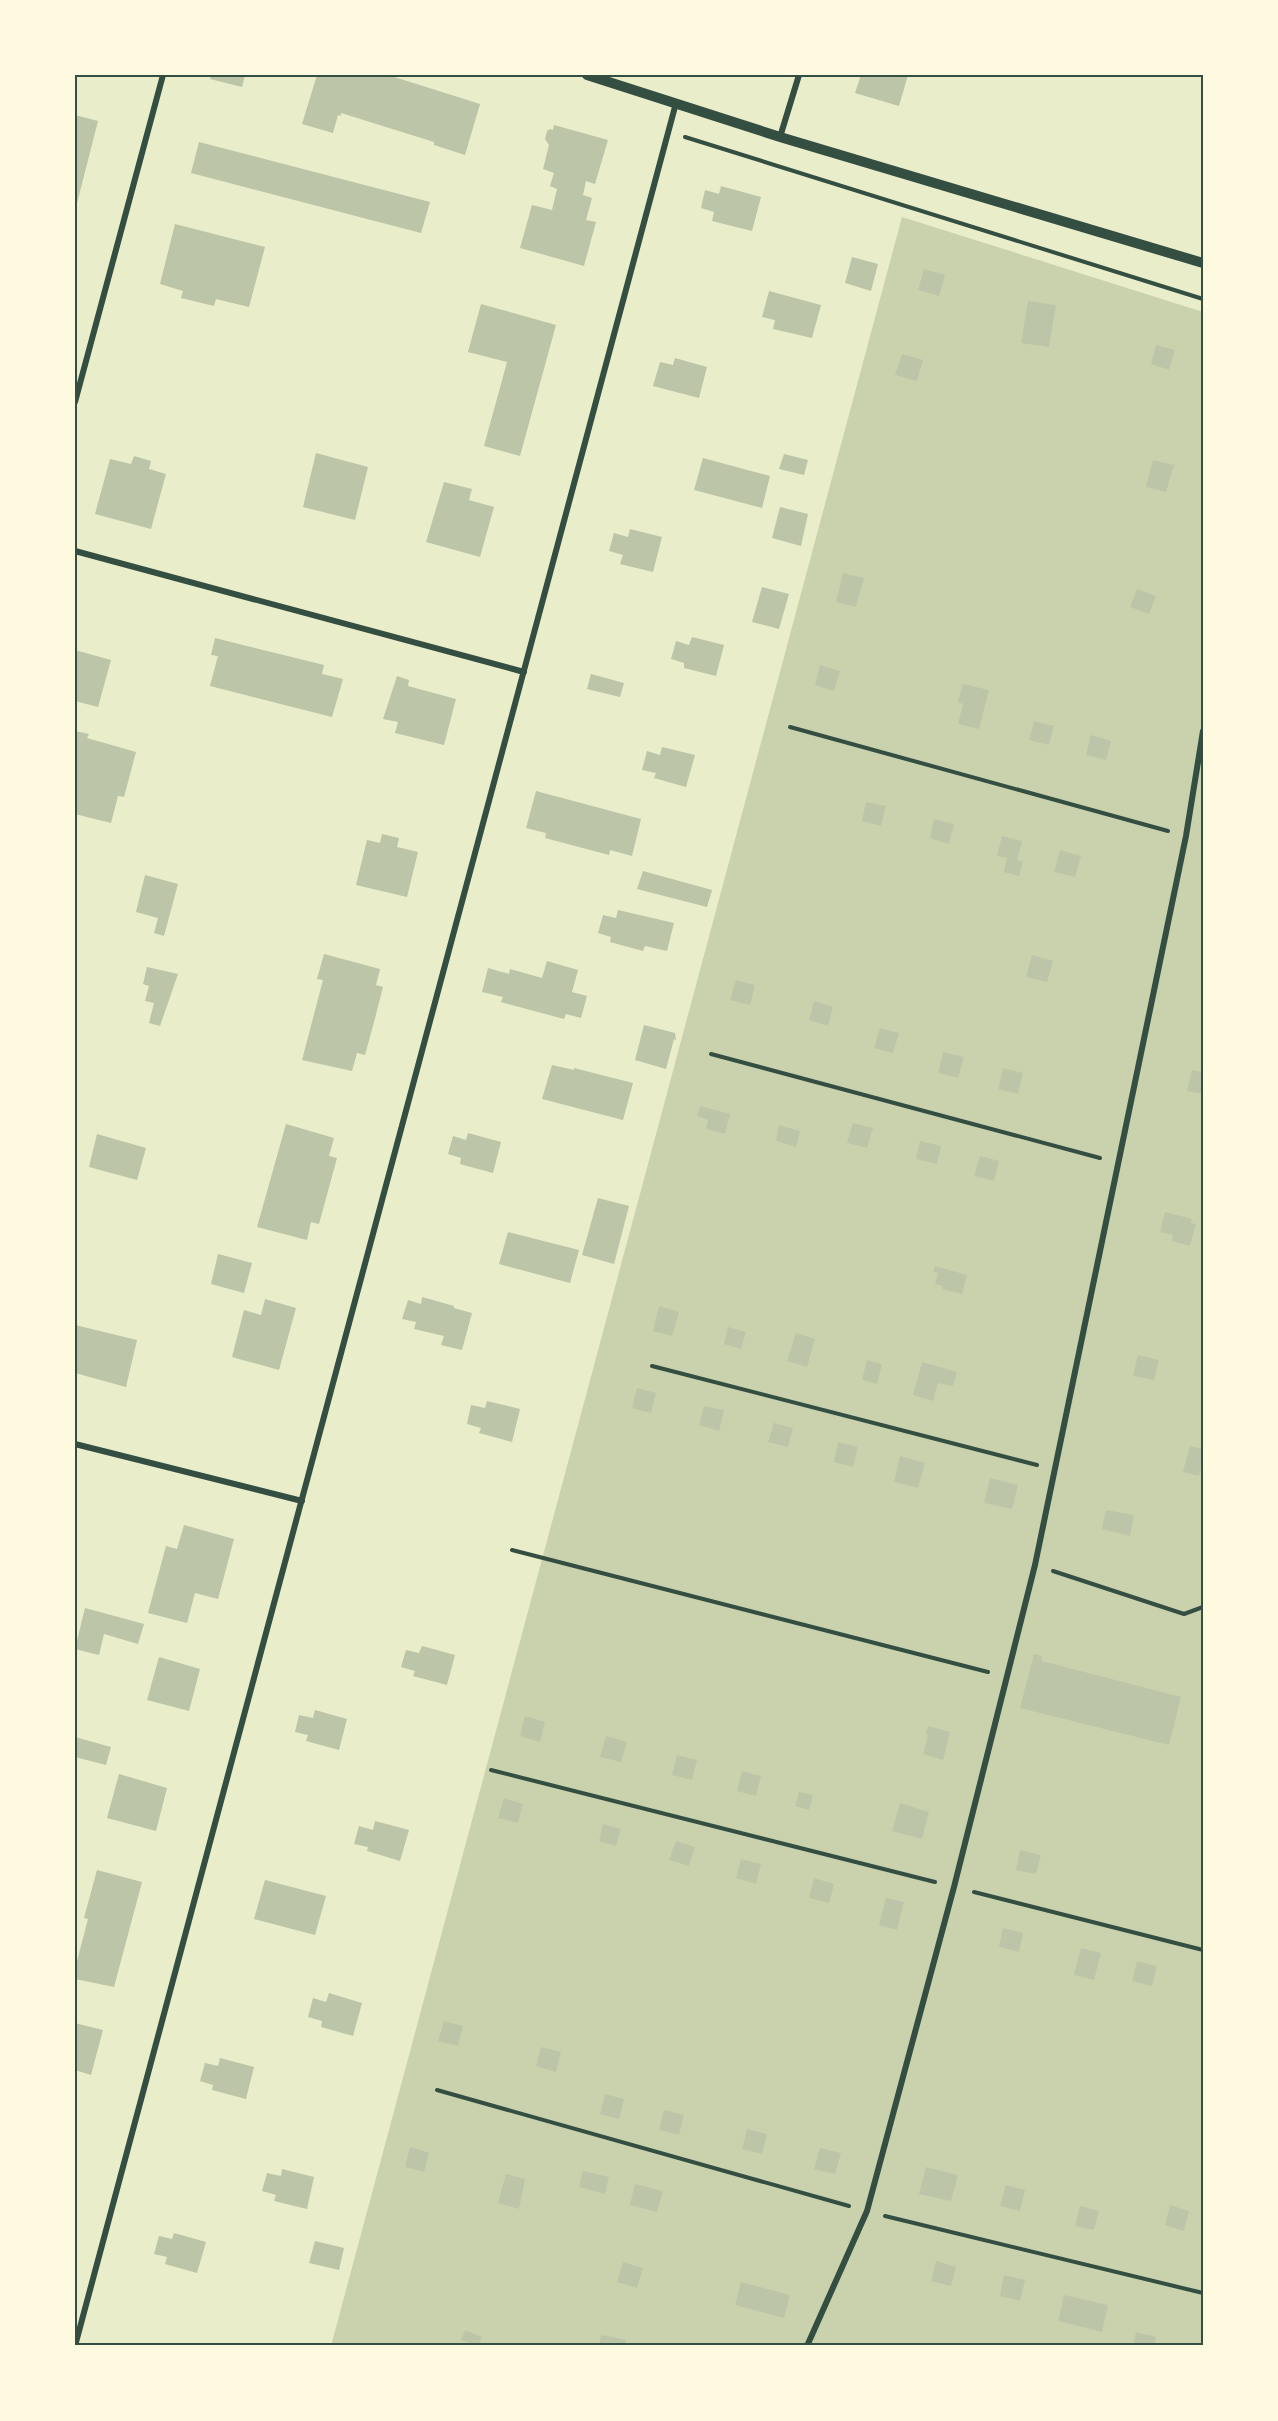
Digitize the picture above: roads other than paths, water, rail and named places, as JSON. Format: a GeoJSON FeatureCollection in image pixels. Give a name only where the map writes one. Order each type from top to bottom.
{"type":"FeatureCollection","features":[{"type":"Feature","properties":{"kind":"street"},"geometry":{"type":"LineString","coordinates":[[75,402],[163,75]]}},
{"type":"Feature","properties":{"kind":"street"},"geometry":{"type":"LineString","coordinates":[[587,75],[780,136],[1203,263]]}},
{"type":"Feature","properties":{"kind":"street"},"geometry":{"type":"LineString","coordinates":[[780,136],[799,75]]}},
{"type":"Feature","properties":{"kind":"street"},"geometry":{"type":"LineString","coordinates":[[75,2346],[676,104]]}},
{"type":"Feature","properties":{"kind":"street"},"geometry":{"type":"LineString","coordinates":[[75,551],[524,672]]}},
{"type":"Feature","properties":{"kind":"street"},"geometry":{"type":"LineString","coordinates":[[807,2346],[867,2211],[954,1887],[1035,1565],[1186,836],[1203,731]]}},
{"type":"Feature","properties":{"kind":"street"},"geometry":{"type":"LineString","coordinates":[[75,1444],[302,1501]]}}]}
